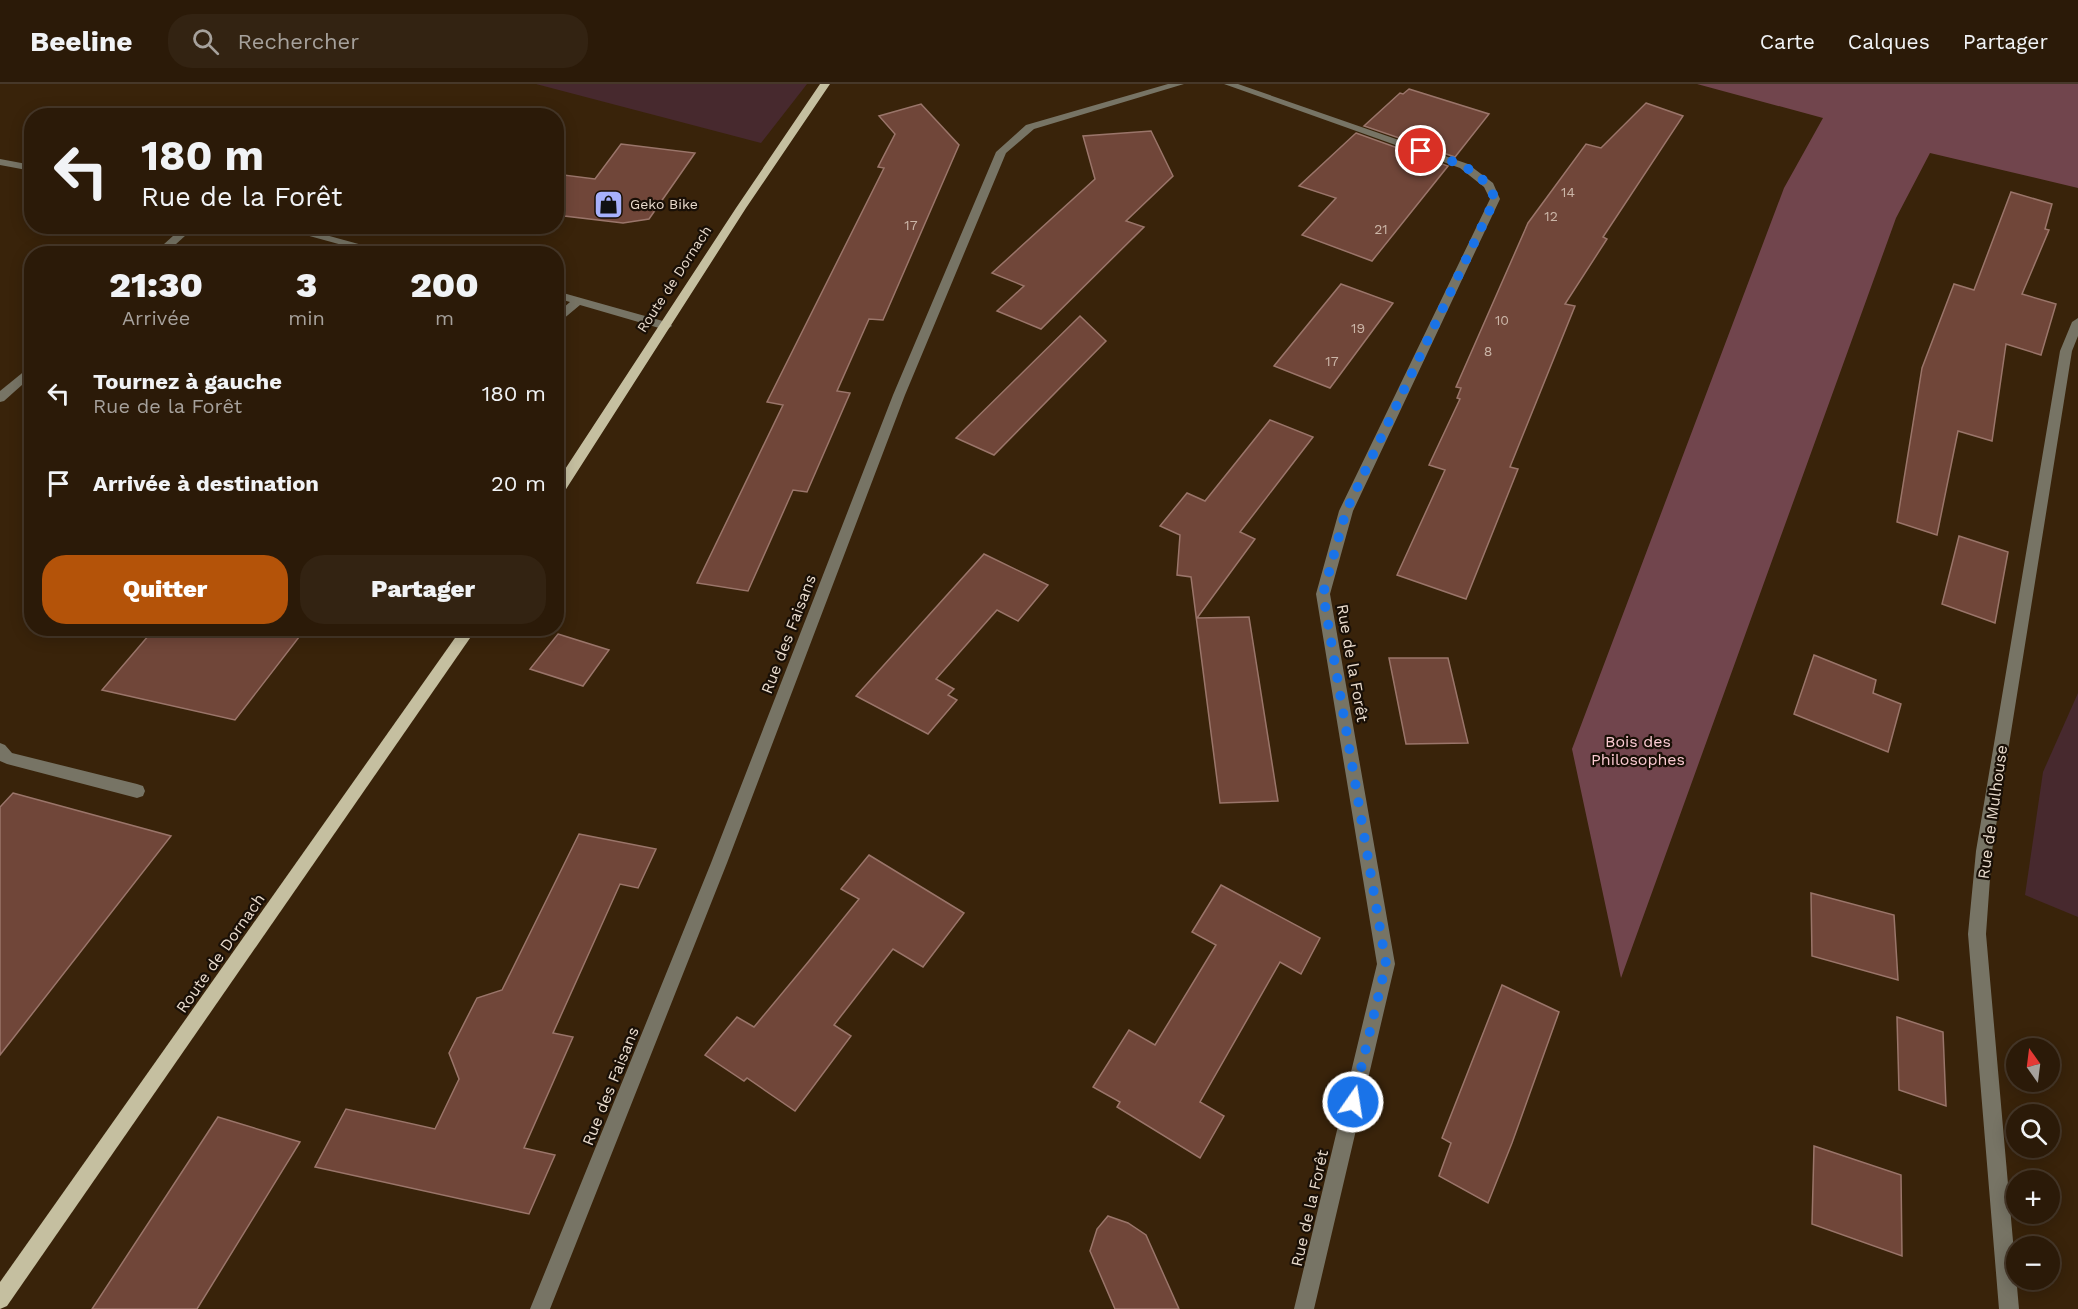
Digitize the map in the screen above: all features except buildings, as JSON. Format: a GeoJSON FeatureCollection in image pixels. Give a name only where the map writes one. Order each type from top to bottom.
{"type":"FeatureCollection","features":[{"type":"Feature","properties":{"kind":"main road","name":"Route de Dornach"},"geometry":{"type":"LineString","coordinates":[[564,482],[741,208],[825,84]]}},
{"type":"Feature","properties":{"kind":"main road","name":"Route de Dornach"},"geometry":{"type":"LineString","coordinates":[[0,1299],[464,636]]}},
{"type":"Feature","properties":{"kind":"street","name":"Rue des Faisans"},"geometry":{"type":"LineString","coordinates":[[540,1309],[719,863],[899,395],[1001,152],[1030,127],[1179,84]]}},
{"type":"Feature","properties":{"kind":"street","name":"Rue de la Forêt"},"geometry":{"type":"LineString","coordinates":[[1229,84],[1464,165],[1489,185],[1495,199],[1346,511],[1323,594],[1386,964],[1304,1309]]}},
{"type":"Feature","properties":{"kind":"street"},"geometry":{"type":"LineString","coordinates":[[0,162],[24,166]]}},
{"type":"Feature","properties":{"kind":"street"},"geometry":{"type":"LineString","coordinates":[[167,246],[182,234]]}},
{"type":"Feature","properties":{"kind":"street"},"geometry":{"type":"LineString","coordinates":[[310,234],[358,246]]}},
{"type":"Feature","properties":{"kind":"street"},"geometry":{"type":"LineString","coordinates":[[564,296],[666,326]]}},
{"type":"Feature","properties":{"kind":"street"},"geometry":{"type":"LineString","coordinates":[[564,313],[579,299]]}},
{"type":"Feature","properties":{"kind":"street","name":"Rue de Mulhouse"},"geometry":{"type":"LineString","coordinates":[[2008,1309],[1977,934],[1984,850],[2066,351],[2078,322]]}},
{"type":"Feature","properties":{"kind":"street"},"geometry":{"type":"LineString","coordinates":[[0,398],[24,376]]}},
{"type":"Feature","properties":{"kind":"street"},"geometry":{"type":"LineString","coordinates":[[0,749],[7,759],[137,791]]}},
{"type":"Feature","properties":{"kind":"shaded area"},"geometry":{"type":"Polygon","coordinates":[[[536,84],[807,84],[761,143],[536,84]]]}},
{"type":"Feature","properties":{"kind":"shaded area"},"geometry":{"type":"Polygon","coordinates":[[[2078,693],[2078,917],[2025,895],[2043,772],[2078,693]]]}},
{"type":"Feature","properties":{"kind":"green space","name":"Bois des Philosophes"},"geometry":{"type":"Polygon","coordinates":[[[1697,84],[2078,84],[2078,188],[1930,153],[1896,218],[1621,978],[1572,749],[1784,188],[1823,118],[1697,84]]]}},
{"type":"Feature","properties":{"kind":"place","name":"Geko Bike"},"geometry":{"type":"Point","coordinates":[609,204]}},
{"type":"Feature","properties":{"kind":"route"},"geometry":{"type":"LineString","coordinates":[[1353,1102],[1386,964],[1323,594],[1346,511],[1495,199],[1489,185],[1464,165],[1421,151]]}}]}
